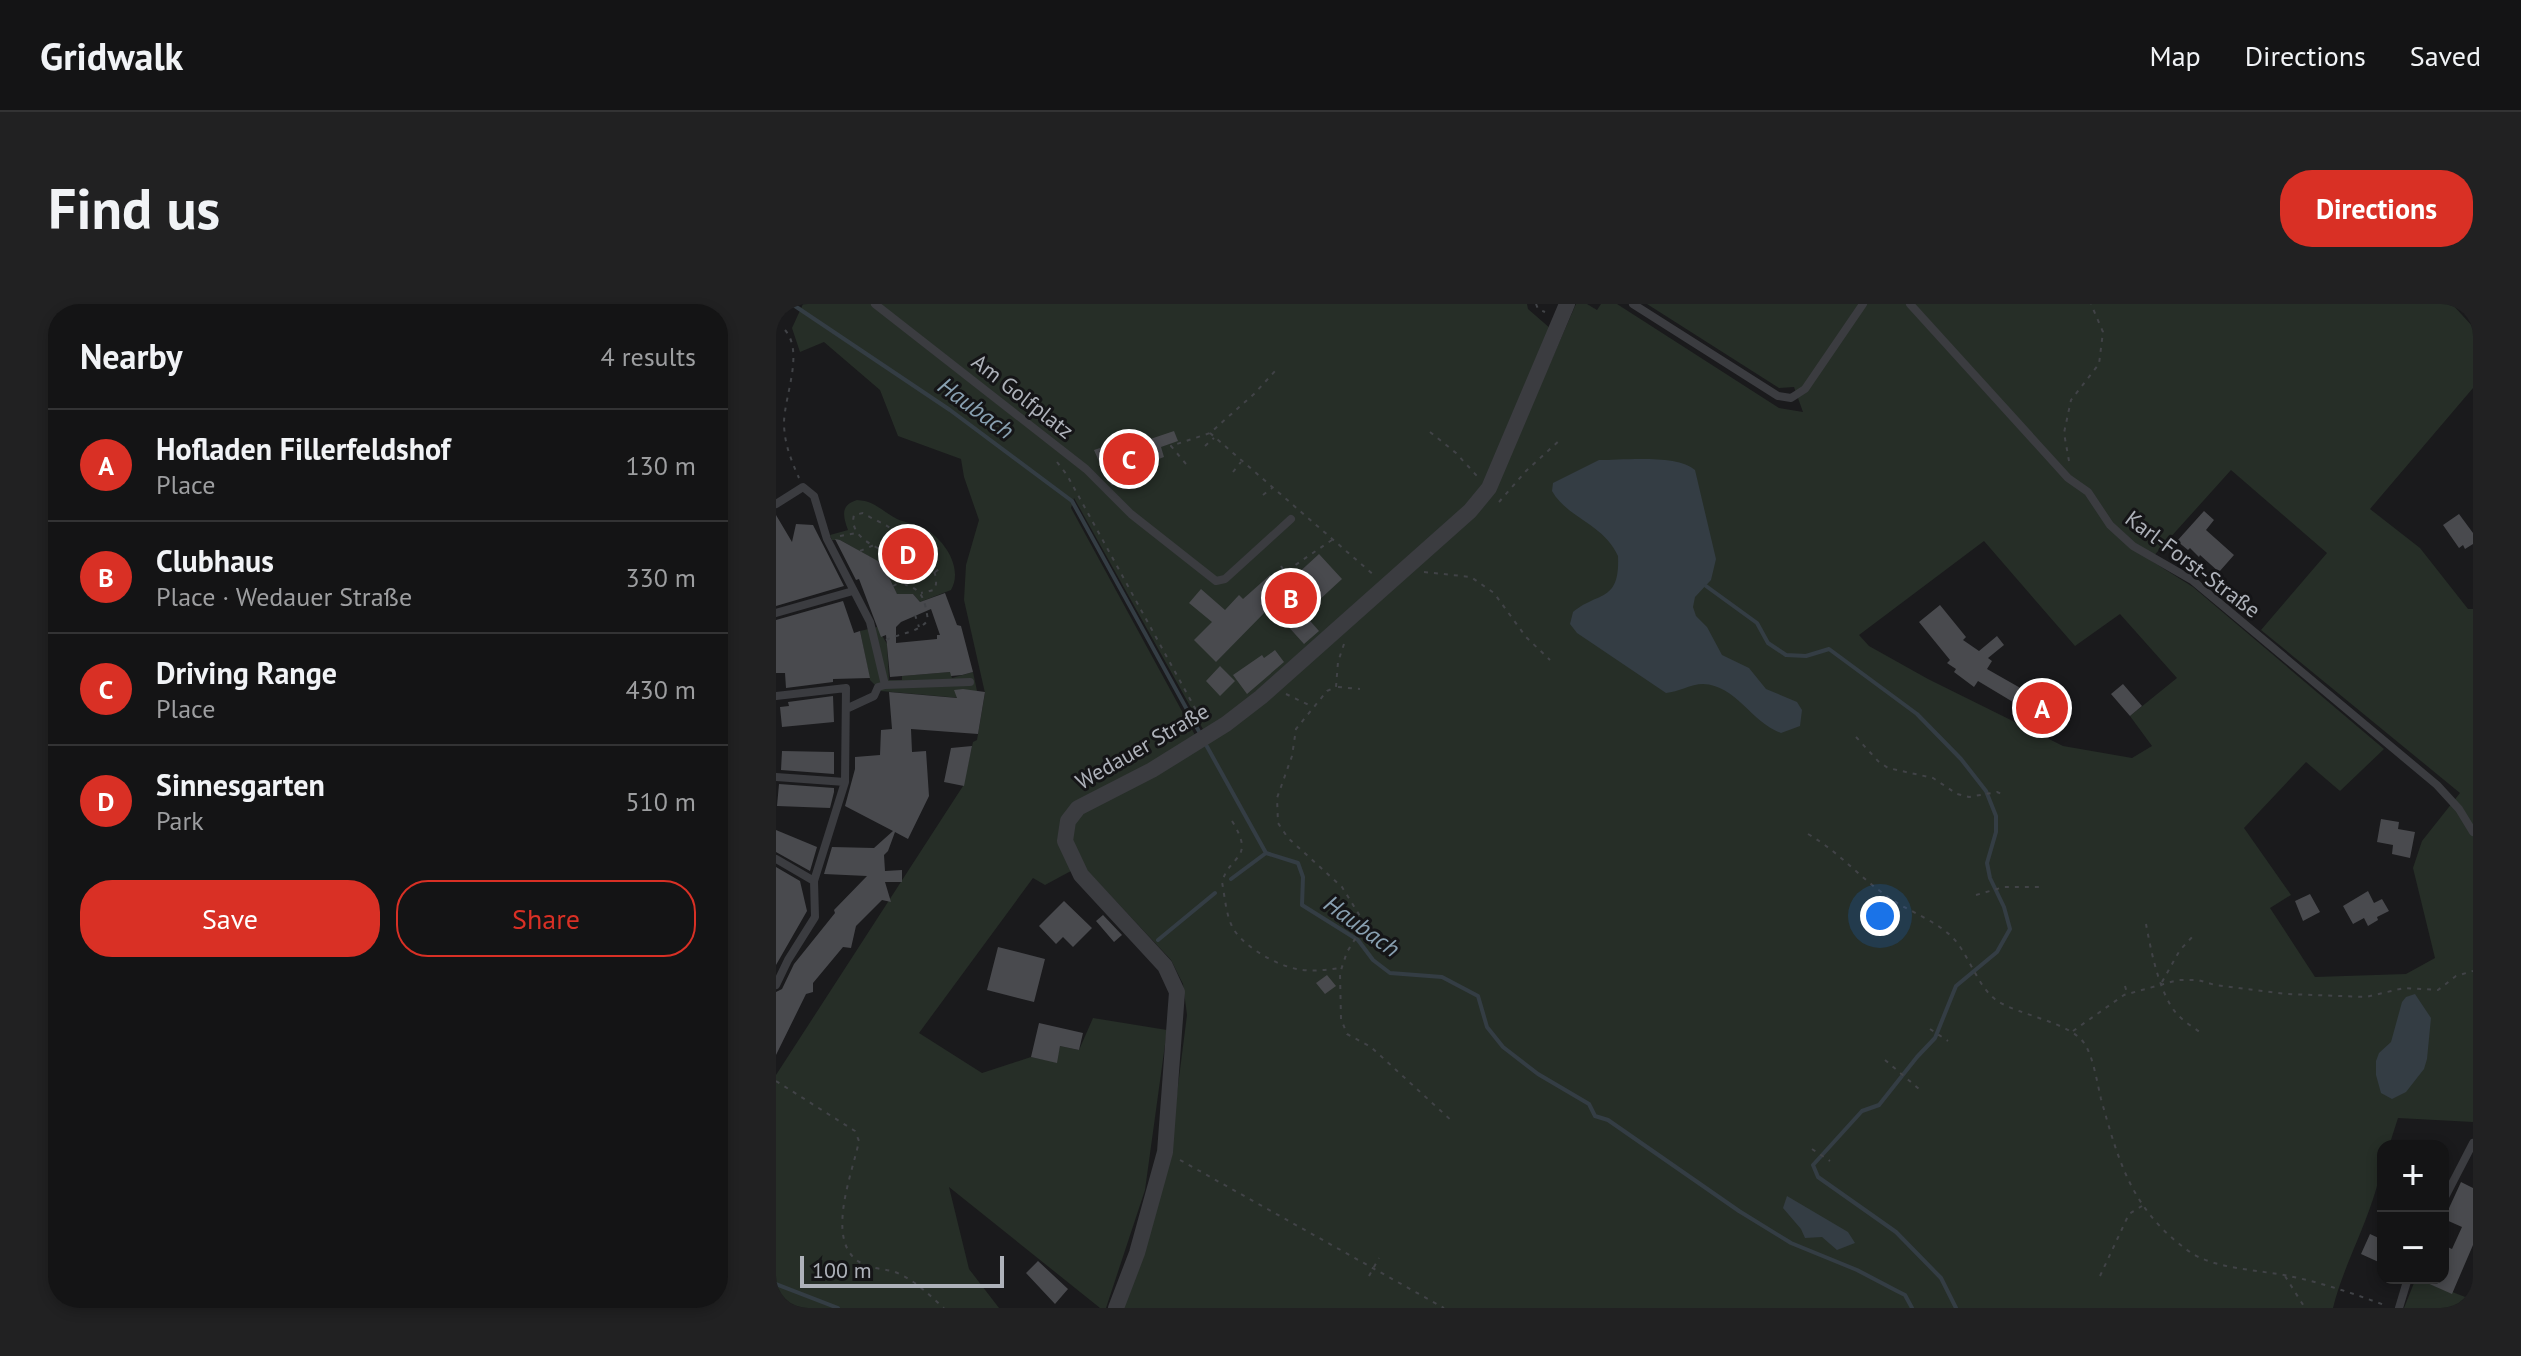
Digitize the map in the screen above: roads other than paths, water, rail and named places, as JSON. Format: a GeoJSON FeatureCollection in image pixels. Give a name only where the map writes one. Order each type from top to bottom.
{"type":"FeatureCollection","features":[{"type":"Feature","properties":{"kind":"street","name":"Wedauer Straße"},"geometry":{"type":"LineString","coordinates":[[1116,1308],[1137,1253],[1165,1152],[1177,992],[1165,966],[1081,875],[1065,841],[1068,821],[1078,808],[1152,770],[1204,738],[1272,687],[1470,511],[1489,488],[1567,304]]}},
{"type":"Feature","properties":{"kind":"lane","name":"Am Golfplatz"},"geometry":{"type":"LineString","coordinates":[[875,304],[1086,469],[1131,514],[1216,581],[1225,579],[1291,519]]}},
{"type":"Feature","properties":{"kind":"lane"},"geometry":{"type":"LineString","coordinates":[[1633,304],[1778,396],[1791,398],[1805,389],[1863,304]]}},
{"type":"Feature","properties":{"kind":"lane","name":"Karl-Forst-Straße"},"geometry":{"type":"LineString","coordinates":[[1910,304],[2068,478],[2088,492],[2110,525],[2133,546],[2192,580],[2437,785],[2459,809],[2473,832]]}},
{"type":"Feature","properties":{"kind":"lane"},"geometry":{"type":"LineString","coordinates":[[776,504],[803,487],[814,496],[827,539],[870,622],[885,685]]}},
{"type":"Feature","properties":{"kind":"lane"},"geometry":{"type":"LineString","coordinates":[[776,613],[853,591]]}},
{"type":"Feature","properties":{"kind":"lane"},"geometry":{"type":"LineString","coordinates":[[846,709],[874,696],[878,687],[885,685],[970,682]]}},
{"type":"Feature","properties":{"kind":"lane"},"geometry":{"type":"LineString","coordinates":[[776,696],[846,688],[845,782],[814,881],[815,917],[776,985]]}},
{"type":"Feature","properties":{"kind":"lane"},"geometry":{"type":"LineString","coordinates":[[776,777],[845,782]]}},
{"type":"Feature","properties":{"kind":"lane"},"geometry":{"type":"LineString","coordinates":[[776,859],[814,881]]}},
{"type":"Feature","properties":{"kind":"lane"},"geometry":{"type":"LineString","coordinates":[[2449,1189],[2473,1143]]}},
{"type":"Feature","properties":{"kind":"lane"},"geometry":{"type":"LineString","coordinates":[[2399,1308],[2406,1284]]}},
{"type":"Feature","properties":{"kind":"waterway","name":"Haubach"},"geometry":{"type":"LineString","coordinates":[[792,304],[950,410],[1072,501],[1201,735]]}},
{"type":"Feature","properties":{"kind":"waterway"},"geometry":{"type":"LineString","coordinates":[[1706,586],[1757,623],[1768,643],[1786,655],[1806,656],[1829,649],[1917,714],[1961,759],[1986,791],[1996,816],[1996,832],[1987,863],[2010,929],[1997,952],[1956,986],[1935,1038],[1879,1105],[1862,1111],[1813,1165],[1818,1177],[1896,1232],[1941,1278],[1956,1308]]}},
{"type":"Feature","properties":{"kind":"waterway","name":"Haubach"},"geometry":{"type":"LineString","coordinates":[[1205,743],[1266,853],[1298,863],[1303,877],[1302,905],[1358,940],[1373,960],[1390,973],[1442,977],[1478,996],[1487,1027],[1503,1047],[1538,1074],[1589,1104],[1595,1116],[1608,1120],[1739,1211],[1791,1243],[1857,1270],[1905,1295],[1912,1308]]}},
{"type":"Feature","properties":{"kind":"waterway"},"geometry":{"type":"LineString","coordinates":[[1231,879],[1266,853]]}},
{"type":"Feature","properties":{"kind":"waterway"},"geometry":{"type":"LineString","coordinates":[[1158,940],[1215,893]]}},
{"type":"Feature","properties":{"kind":"waterway"},"geometry":{"type":"LineString","coordinates":[[776,1284],[838,1308]]}},
{"type":"Feature","properties":{"kind":"place","name":"Driving Range"},"geometry":{"type":"Point","coordinates":[1129,459]}},
{"type":"Feature","properties":{"kind":"place","name":"Sinnesgarten"},"geometry":{"type":"Point","coordinates":[908,554]}},
{"type":"Feature","properties":{"kind":"place","name":"Clubhaus"},"geometry":{"type":"Point","coordinates":[1291,598]}},
{"type":"Feature","properties":{"kind":"place","name":"Hofladen Fillerfeldshof"},"geometry":{"type":"Point","coordinates":[2042,708]}}]}
